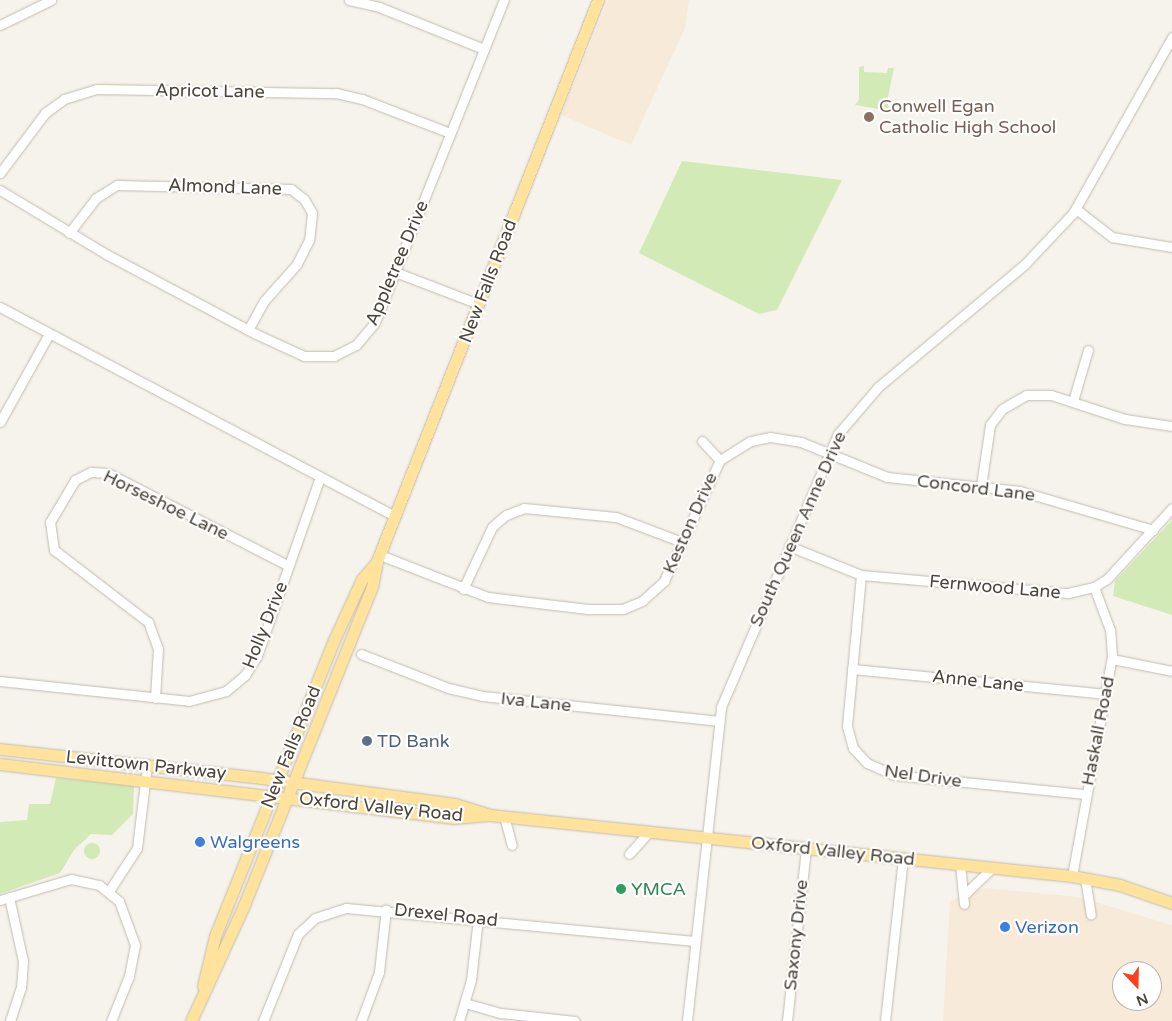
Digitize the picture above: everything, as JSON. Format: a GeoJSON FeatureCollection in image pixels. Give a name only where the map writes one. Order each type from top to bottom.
{"type":"FeatureCollection","features":[{"type":"Feature","properties":{"kind":"main road","name":"New Falls Road"},"geometry":{"type":"LineString","coordinates":[[191,1021],[200,996],[287,796],[372,587],[378,558],[598,0]]}},
{"type":"Feature","properties":{"kind":"main road","name":"New Falls Road"},"geometry":{"type":"LineString","coordinates":[[200,996],[215,936],[338,631],[362,579],[378,558]]}},
{"type":"Feature","properties":{"kind":"main road","name":"Levittown Parkway"},"geometry":{"type":"LineString","coordinates":[[0,749],[292,783]]}},
{"type":"Feature","properties":{"kind":"main road","name":"Levittown Parkway"},"geometry":{"type":"LineString","coordinates":[[0,764],[272,794]]}},
{"type":"Feature","properties":{"kind":"main road","name":"Oxford Valley Road"},"geometry":{"type":"LineString","coordinates":[[292,783],[455,804],[490,815]]}},
{"type":"Feature","properties":{"kind":"main road","name":"Oxford Valley Road"},"geometry":{"type":"LineString","coordinates":[[272,794],[454,818],[490,815],[504,816],[648,833],[1072,876],[1172,903]]}},
{"type":"Feature","properties":{"kind":"street"},"geometry":{"type":"LineString","coordinates":[[0,25],[51,0]]}},
{"type":"Feature","properties":{"kind":"street"},"geometry":{"type":"LineString","coordinates":[[349,0],[379,7],[484,48]]}},
{"type":"Feature","properties":{"kind":"street","name":"Appletree Drive"},"geometry":{"type":"LineString","coordinates":[[0,190],[69,233],[294,353],[315,358],[334,356],[356,345],[371,329],[504,0]]}},
{"type":"Feature","properties":{"kind":"street","name":"South Queen Anne Drive"},"geometry":{"type":"LineString","coordinates":[[687,1021],[718,721],[828,454],[860,405],[1024,266],[1076,210],[1172,36]]}},
{"type":"Feature","properties":{"kind":"street","name":"Apricot Lane"},"geometry":{"type":"LineString","coordinates":[[0,173],[45,113],[64,99],[97,89],[336,93],[362,99],[450,133]]}},
{"type":"Feature","properties":{"kind":"street","name":"Almond Lane"},"geometry":{"type":"LineString","coordinates":[[69,233],[96,198],[117,185],[291,189],[312,213],[309,240],[297,264],[264,301],[248,330]]}},
{"type":"Feature","properties":{"kind":"street"},"geometry":{"type":"LineString","coordinates":[[1076,210],[1112,237],[1172,247]]}},
{"type":"Feature","properties":{"kind":"street"},"geometry":{"type":"LineString","coordinates":[[395,272],[479,304]]}},
{"type":"Feature","properties":{"kind":"street"},"geometry":{"type":"LineString","coordinates":[[0,307],[396,516]]}},
{"type":"Feature","properties":{"kind":"street"},"geometry":{"type":"LineString","coordinates":[[0,422],[49,334]]}},
{"type":"Feature","properties":{"kind":"street"},"geometry":{"type":"LineString","coordinates":[[1073,401],[1088,350]]}},
{"type":"Feature","properties":{"kind":"street"},"geometry":{"type":"LineString","coordinates":[[981,486],[987,432],[1002,409],[1026,395],[1073,401],[1125,419],[1172,426]]}},
{"type":"Feature","properties":{"kind":"street","name":"Keston Drive"},"geometry":{"type":"LineString","coordinates":[[378,558],[463,589],[502,600],[622,609],[642,601],[660,586],[720,460],[744,445],[770,437],[791,439],[828,454]]}},
{"type":"Feature","properties":{"kind":"street"},"geometry":{"type":"LineString","coordinates":[[702,441],[720,460]]}},
{"type":"Feature","properties":{"kind":"street","name":"Concord Lane"},"geometry":{"type":"LineString","coordinates":[[828,454],[887,477],[981,486],[1041,496],[1153,530]]}},
{"type":"Feature","properties":{"kind":"street","name":"Horseshoe Lane"},"geometry":{"type":"LineString","coordinates":[[155,698],[158,649],[148,622],[54,550],[50,522],[75,480],[91,472],[108,473],[289,566]]}},
{"type":"Feature","properties":{"kind":"street","name":"Holly Drive"},"geometry":{"type":"LineString","coordinates":[[0,682],[155,698],[213,698],[245,675],[289,566],[320,477]]}},
{"type":"Feature","properties":{"kind":"street"},"geometry":{"type":"LineString","coordinates":[[463,589],[492,527],[506,514],[524,508],[616,516],[682,542]]}},
{"type":"Feature","properties":{"kind":"street","name":"Fernwood Lane"},"geometry":{"type":"LineString","coordinates":[[789,546],[861,575],[1047,594],[1094,587],[1122,566],[1172,508]]}},
{"type":"Feature","properties":{"kind":"street","name":"Nel Drive"},"geometry":{"type":"LineString","coordinates":[[861,575],[847,730],[853,748],[872,768],[894,775],[1086,794]]}},
{"type":"Feature","properties":{"kind":"street","name":"Haskall Road"},"geometry":{"type":"LineString","coordinates":[[1072,876],[1112,659],[1110,630],[1094,587]]}},
{"type":"Feature","properties":{"kind":"street","name":"Iva Lane"},"geometry":{"type":"LineString","coordinates":[[361,654],[448,688],[482,696],[718,721]]}},
{"type":"Feature","properties":{"kind":"street"},"geometry":{"type":"LineString","coordinates":[[1112,659],[1172,671]]}},
{"type":"Feature","properties":{"kind":"street","name":"Anne Lane"},"geometry":{"type":"LineString","coordinates":[[852,669],[1105,694]]}},
{"type":"Feature","properties":{"kind":"street"},"geometry":{"type":"LineString","coordinates":[[109,891],[137,848],[147,765]]}},
{"type":"Feature","properties":{"kind":"street"},"geometry":{"type":"LineString","coordinates":[[504,816],[512,845]]}},
{"type":"Feature","properties":{"kind":"street"},"geometry":{"type":"LineString","coordinates":[[629,854],[648,833]]}},
{"type":"Feature","properties":{"kind":"street","name":"Saxony Drive"},"geometry":{"type":"LineString","coordinates":[[787,1021],[806,849]]}},
{"type":"Feature","properties":{"kind":"street"},"geometry":{"type":"LineString","coordinates":[[885,1021],[902,858]]}},
{"type":"Feature","properties":{"kind":"street"},"geometry":{"type":"LineString","coordinates":[[960,864],[966,893],[964,904]]}},
{"type":"Feature","properties":{"kind":"street"},"geometry":{"type":"LineString","coordinates":[[966,893],[993,867]]}},
{"type":"Feature","properties":{"kind":"street"},"geometry":{"type":"LineString","coordinates":[[1085,878],[1091,915]]}},
{"type":"Feature","properties":{"kind":"street"},"geometry":{"type":"LineString","coordinates":[[10,1021],[21,987],[24,961],[4,899],[71,879],[89,881],[109,891],[125,911],[135,945],[129,976],[111,1021]]}},
{"type":"Feature","properties":{"kind":"street"},"geometry":{"type":"LineString","coordinates":[[361,1021],[379,972],[386,909]]}},
{"type":"Feature","properties":{"kind":"street","name":"Drexel Road"},"geometry":{"type":"LineString","coordinates":[[263,1021],[291,948],[305,926],[331,911],[386,909],[694,941]]}},
{"type":"Feature","properties":{"kind":"street"},"geometry":{"type":"LineString","coordinates":[[459,1021],[465,1003],[478,919]]}},
{"type":"Feature","properties":{"kind":"street"},"geometry":{"type":"LineString","coordinates":[[465,1003],[501,1013],[575,1021]]}},
{"type":"Feature","properties":{"kind":"shaded area"},"geometry":{"type":"Polygon","coordinates":[[[608,0],[689,0],[685,28],[631,145],[561,115],[608,0]]]}},
{"type":"Feature","properties":{"kind":"shaded area"},"geometry":{"type":"Polygon","coordinates":[[[985,888],[1078,897],[1172,925],[1172,1021],[943,1021],[950,901],[985,888]]]}},
{"type":"Feature","properties":{"kind":"green space"},"geometry":{"type":"Polygon","coordinates":[[[864,66],[864,72],[887,73],[888,68],[894,68],[887,102],[890,111],[855,105],[859,100],[859,67],[864,66]]]}},
{"type":"Feature","properties":{"kind":"green space"},"geometry":{"type":"Polygon","coordinates":[[[682,161],[842,180],[777,310],[759,314],[639,253],[682,161]]]}},
{"type":"Feature","properties":{"kind":"green space"},"geometry":{"type":"Polygon","coordinates":[[[1172,520],[1172,615],[1113,596],[1115,581],[1172,520]]]}},
{"type":"Feature","properties":{"kind":"green space"},"geometry":{"type":"Polygon","coordinates":[[[56,778],[134,786],[133,814],[112,835],[91,834],[74,850],[60,873],[0,894],[0,822],[27,820],[29,804],[50,804],[56,778]]]}},
{"type":"Feature","properties":{"kind":"green space"},"geometry":{"type":"Polygon","coordinates":[[[92,843],[98,845],[100,851],[98,857],[92,859],[86,857],[84,851],[86,845],[92,843]]]}},
{"type":"Feature","properties":{"kind":"place","name":"Conwell Egan Catholic High School"},"geometry":{"type":"Point","coordinates":[869,117]}},
{"type":"Feature","properties":{"kind":"place","name":"TD Bank"},"geometry":{"type":"Point","coordinates":[367,741]}},
{"type":"Feature","properties":{"kind":"place","name":"Walgreens"},"geometry":{"type":"Point","coordinates":[200,842]}},
{"type":"Feature","properties":{"kind":"place","name":"YMCA"},"geometry":{"type":"Point","coordinates":[621,889]}},
{"type":"Feature","properties":{"kind":"place","name":"Verizon"},"geometry":{"type":"Point","coordinates":[1005,927]}}]}
